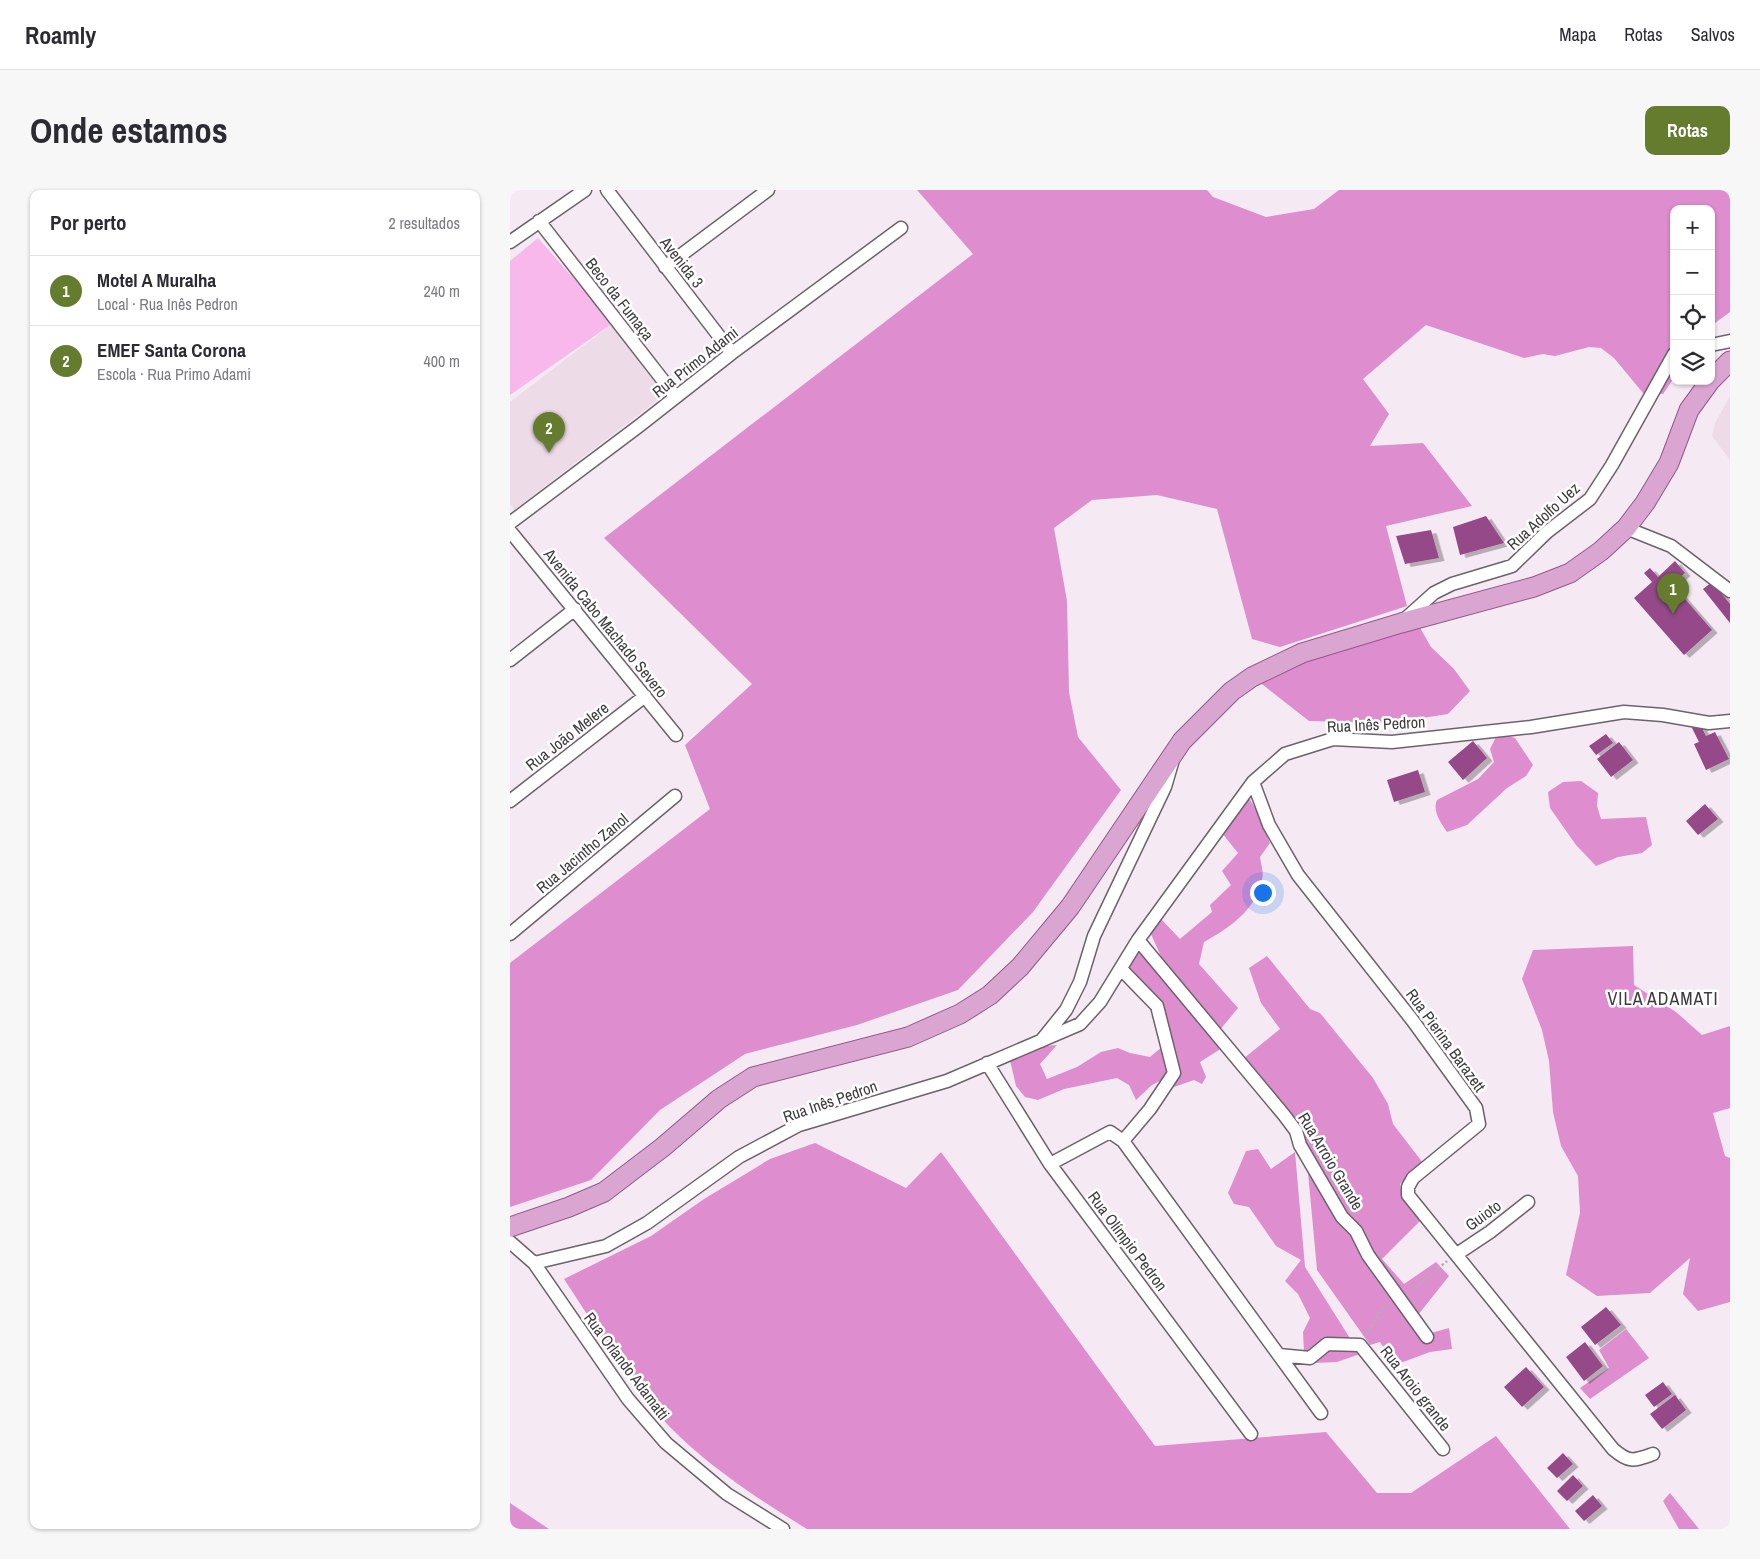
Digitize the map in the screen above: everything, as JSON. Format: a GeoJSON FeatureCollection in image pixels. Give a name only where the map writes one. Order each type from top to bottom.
{"type":"FeatureCollection","features":[{"type":"Feature","properties":{"kind":"main road"},"geometry":{"type":"LineString","coordinates":[[1715,375],[1730,361]]}},
{"type":"Feature","properties":{"kind":"main road"},"geometry":{"type":"LineString","coordinates":[[510,1227],[569,1207],[604,1192],[663,1147],[719,1100],[753,1077],[908,1037],[960,1014],[990,994],[1020,967],[1070,907],[1177,749],[1206,715],[1232,691],[1252,678],[1302,653],[1401,623],[1534,587],[1570,573],[1601,551],[1626,528],[1645,502],[1669,463],[1689,410],[1706,385]]}},
{"type":"Feature","properties":{"kind":"street"},"geometry":{"type":"LineString","coordinates":[[510,242],[585,190]]}},
{"type":"Feature","properties":{"kind":"street","name":"Avenida 3"},"geometry":{"type":"LineString","coordinates":[[607,190],[732,352]]}},
{"type":"Feature","properties":{"kind":"street"},"geometry":{"type":"LineString","coordinates":[[665,267],[768,190]]}},
{"type":"Feature","properties":{"kind":"street","name":"Beco da Fumaça"},"geometry":{"type":"LineString","coordinates":[[539,221],[676,397]]}},
{"type":"Feature","properties":{"kind":"street","name":"Rua Primo Adami"},"geometry":{"type":"LineString","coordinates":[[510,523],[732,352],[902,228]]}},
{"type":"Feature","properties":{"kind":"street"},"geometry":{"type":"LineString","coordinates":[[1715,344],[1730,341]]}},
{"type":"Feature","properties":{"kind":"street","name":"Rua Adolfo Uez"},"geometry":{"type":"LineString","coordinates":[[1401,623],[1434,593],[1452,584],[1512,566],[1547,532],[1590,499],[1612,465],[1670,361]]}},
{"type":"Feature","properties":{"kind":"street"},"geometry":{"type":"LineString","coordinates":[[1626,528],[1672,546],[1730,591]]}},
{"type":"Feature","properties":{"kind":"street","name":"Avenida Cabo Machado Severo"},"geometry":{"type":"LineString","coordinates":[[510,531],[676,735]]}},
{"type":"Feature","properties":{"kind":"street"},"geometry":{"type":"LineString","coordinates":[[510,660],[575,609]]}},
{"type":"Feature","properties":{"kind":"street","name":"Rua João Melere"},"geometry":{"type":"LineString","coordinates":[[510,801],[644,696]]}},
{"type":"Feature","properties":{"kind":"street","name":"Rua Inês Pedron"},"geometry":{"type":"LineString","coordinates":[[534,1264],[606,1246],[647,1223],[739,1157],[799,1125],[947,1081],[987,1062],[1080,1024],[1100,1002],[1138,940],[1253,782],[1285,754],[1333,740],[1392,742],[1531,727],[1624,712],[1663,714],[1709,723],[1730,720]]}},
{"type":"Feature","properties":{"kind":"street","name":"Rua Inês Pedron"},"geometry":{"type":"LineString","coordinates":[[1041,1041],[1066,1010],[1080,982],[1094,936],[1165,787],[1177,749]]}},
{"type":"Feature","properties":{"kind":"street","name":"Rua Pierina Barazett"},"geometry":{"type":"LineString","coordinates":[[1253,782],[1269,825],[1298,875],[1413,1021],[1476,1108],[1479,1124],[1413,1178],[1408,1187],[1408,1196],[1457,1254],[1613,1449],[1625,1460],[1635,1460],[1652,1454]]}},
{"type":"Feature","properties":{"kind":"street","name":"Rua Jacintho Zanol"},"geometry":{"type":"LineString","coordinates":[[510,934],[675,796]]}},
{"type":"Feature","properties":{"kind":"street","name":"Rua Arroio Grande"},"geometry":{"type":"LineString","coordinates":[[1138,940],[1296,1131],[1300,1145],[1342,1217],[1356,1231],[1368,1255],[1427,1337]]}},
{"type":"Feature","properties":{"kind":"street"},"geometry":{"type":"LineString","coordinates":[[1121,969],[1157,1006],[1174,1073],[1150,1109],[1123,1141]]}},
{"type":"Feature","properties":{"kind":"street","name":"Rua Olímpio Pedron"},"geometry":{"type":"LineString","coordinates":[[987,1062],[1050,1164],[1251,1434]]}},
{"type":"Feature","properties":{"kind":"street"},"geometry":{"type":"LineString","coordinates":[[1050,1164],[1110,1132],[1123,1141],[1321,1413]]}},
{"type":"Feature","properties":{"kind":"street","name":"Guioto"},"geometry":{"type":"LineString","coordinates":[[1457,1254],[1490,1232],[1528,1202]]}},
{"type":"Feature","properties":{"kind":"street","name":"Rua Orlando Adamatti"},"geometry":{"type":"LineString","coordinates":[[510,1242],[534,1264],[628,1399],[666,1443],[727,1494],[783,1529]]}},
{"type":"Feature","properties":{"kind":"street","name":"Rua Aroio grande"},"geometry":{"type":"LineString","coordinates":[[1279,1355],[1310,1358],[1327,1344],[1360,1344],[1443,1449]]}},
{"type":"Feature","properties":{"kind":"shaded area"},"geometry":{"type":"Polygon","coordinates":[[[917,190],[1207,190],[1213,197],[1266,217],[1314,209],[1339,190],[1730,190],[1730,312],[1715,323],[1715,205],[1670,205],[1670,384],[1663,394],[1643,393],[1614,358],[1601,348],[1589,347],[1555,356],[1543,354],[1524,358],[1426,325],[1363,379],[1389,414],[1370,446],[1423,443],[1472,506],[1386,526],[1407,606],[1280,647],[1252,639],[1217,509],[1157,495],[1092,500],[1054,528],[1067,601],[1069,692],[1078,737],[1121,790],[1033,912],[958,990],[857,1025],[745,1054],[660,1110],[591,1180],[510,1207],[510,963],[710,809],[685,745],[752,684],[604,538],[973,254],[917,190]]]}},
{"type":"Feature","properties":{"kind":"shaded area"},"geometry":{"type":"Polygon","coordinates":[[[538,238],[613,323],[510,395],[510,261],[538,238]]]}},
{"type":"Feature","properties":{"kind":"shaded area"},"geometry":{"type":"Polygon","coordinates":[[[613,323],[667,393],[514,510],[510,504],[510,402],[613,323]]]}},
{"type":"Feature","properties":{"kind":"shaded area"},"geometry":{"type":"Polygon","coordinates":[[[1730,396],[1730,460],[1712,436],[1715,423],[1730,396]]]}},
{"type":"Feature","properties":{"kind":"shaded area"},"geometry":{"type":"Polygon","coordinates":[[[1419,626],[1431,647],[1454,669],[1470,691],[1448,714],[1390,723],[1309,721],[1258,681],[1299,662],[1419,626]]]}},
{"type":"Feature","properties":{"kind":"shaded area"},"geometry":{"type":"Polygon","coordinates":[[[1498,733],[1515,738],[1533,765],[1526,776],[1507,788],[1467,825],[1447,832],[1436,813],[1437,800],[1478,779],[1494,762],[1490,749],[1498,733]]]}},
{"type":"Feature","properties":{"kind":"shaded area"},"geometry":{"type":"Polygon","coordinates":[[[1581,781],[1598,793],[1597,806],[1601,819],[1646,817],[1652,845],[1642,853],[1618,857],[1596,866],[1576,845],[1550,808],[1548,792],[1563,782],[1581,781]]]}},
{"type":"Feature","properties":{"kind":"shaded area"},"geometry":{"type":"Polygon","coordinates":[[[1249,798],[1257,811],[1270,843],[1260,857],[1263,874],[1259,891],[1248,909],[1240,917],[1223,931],[1204,942],[1199,964],[1238,1008],[1219,1031],[1168,972],[1150,932],[1161,919],[1180,939],[1212,912],[1210,905],[1231,885],[1222,871],[1238,853],[1222,833],[1249,798]]]}},
{"type":"Feature","properties":{"kind":"shaded area"},"geometry":{"type":"Polygon","coordinates":[[[1633,946],[1634,985],[1676,1012],[1702,1035],[1730,1026],[1730,1108],[1713,1113],[1725,1156],[1730,1158],[1730,1302],[1698,1311],[1683,1294],[1690,1258],[1650,1293],[1597,1296],[1566,1275],[1580,1213],[1578,1176],[1561,1146],[1553,1112],[1549,1061],[1542,1030],[1522,979],[1533,950],[1633,946]]]}},
{"type":"Feature","properties":{"kind":"shaded area"},"geometry":{"type":"Polygon","coordinates":[[[1137,948],[1222,1045],[1219,1050],[1200,1062],[1206,1077],[1202,1084],[1194,1080],[1174,1087],[1170,1076],[1152,1085],[1136,1100],[1129,1085],[1117,1078],[1064,1089],[1038,1100],[1025,1097],[1016,1086],[1009,1056],[1045,1046],[1057,1045],[1040,1064],[1047,1079],[1077,1067],[1101,1052],[1118,1048],[1130,1053],[1150,1057],[1169,1041],[1162,1022],[1126,966],[1137,948]]]}},
{"type":"Feature","properties":{"kind":"shaded area"},"geometry":{"type":"Polygon","coordinates":[[[1267,956],[1310,1009],[1320,1013],[1373,1078],[1388,1104],[1393,1124],[1423,1163],[1400,1184],[1402,1196],[1421,1220],[1382,1259],[1404,1284],[1436,1262],[1449,1276],[1418,1315],[1431,1333],[1449,1328],[1452,1349],[1430,1352],[1395,1365],[1380,1342],[1370,1345],[1317,1270],[1304,1129],[1243,1059],[1280,1029],[1261,1003],[1249,968],[1267,956]]]}},
{"type":"Feature","properties":{"kind":"shaded area"},"geometry":{"type":"Polygon","coordinates":[[[815,1143],[906,1188],[941,1152],[1155,1446],[1326,1432],[1377,1493],[1411,1493],[1496,1436],[1570,1529],[807,1529],[762,1501],[719,1470],[660,1417],[622,1368],[564,1279],[651,1236],[704,1199],[770,1159],[815,1143]]]}},
{"type":"Feature","properties":{"kind":"shaded area"},"geometry":{"type":"Polygon","coordinates":[[[1258,1149],[1271,1169],[1295,1152],[1305,1267],[1360,1354],[1337,1362],[1314,1363],[1304,1352],[1303,1332],[1310,1318],[1298,1294],[1285,1281],[1301,1260],[1276,1246],[1249,1207],[1234,1204],[1228,1193],[1246,1151],[1258,1149]]]}},
{"type":"Feature","properties":{"kind":"shaded area"},"geometry":{"type":"Polygon","coordinates":[[[1626,1329],[1649,1358],[1590,1399],[1580,1388],[1609,1368],[1599,1350],[1626,1329]]]}},
{"type":"Feature","properties":{"kind":"shaded area"},"geometry":{"type":"Polygon","coordinates":[[[1670,1493],[1699,1529],[1679,1529],[1663,1501],[1670,1493]]]}},
{"type":"Feature","properties":{"kind":"shaded area"},"geometry":{"type":"Polygon","coordinates":[[[510,1503],[549,1529],[510,1529],[510,1503]]]}},
{"type":"Feature","properties":{"kind":"building"},"geometry":{"type":"Polygon","coordinates":[[[1486,516],[1504,543],[1460,555],[1453,527],[1486,516]]]}},
{"type":"Feature","properties":{"kind":"building"},"geometry":{"type":"Polygon","coordinates":[[[1431,530],[1439,558],[1405,564],[1396,536],[1431,530]]]}},
{"type":"Feature","properties":{"kind":"building"},"geometry":{"type":"Polygon","coordinates":[[[1675,561],[1685,573],[1672,584],[1712,630],[1684,655],[1634,598],[1652,582],[1644,573],[1650,568],[1658,577],[1675,561]]]}},
{"type":"Feature","properties":{"kind":"building"},"geometry":{"type":"Polygon","coordinates":[[[1712,582],[1730,604],[1730,623],[1703,589],[1712,582]]]}},
{"type":"Feature","properties":{"kind":"building"},"geometry":{"type":"Polygon","coordinates":[[[1700,724],[1706,736],[1715,732],[1729,759],[1706,770],[1694,744],[1699,742],[1692,728],[1700,724]]]}},
{"type":"Feature","properties":{"kind":"building"},"geometry":{"type":"Polygon","coordinates":[[[1606,734],[1613,743],[1596,755],[1589,746],[1606,734]]]}},
{"type":"Feature","properties":{"kind":"building"},"geometry":{"type":"Polygon","coordinates":[[[1473,741],[1487,758],[1463,780],[1448,762],[1473,741]]]}},
{"type":"Feature","properties":{"kind":"building"},"geometry":{"type":"Polygon","coordinates":[[[1619,742],[1633,760],[1611,777],[1597,759],[1619,742]]]}},
{"type":"Feature","properties":{"kind":"building"},"geometry":{"type":"Polygon","coordinates":[[[1418,770],[1425,792],[1394,802],[1387,780],[1418,770]]]}},
{"type":"Feature","properties":{"kind":"building"},"geometry":{"type":"Polygon","coordinates":[[[1705,804],[1718,819],[1698,835],[1686,821],[1705,804]]]}},
{"type":"Feature","properties":{"kind":"building"},"geometry":{"type":"Polygon","coordinates":[[[1606,1307],[1621,1325],[1595,1345],[1581,1327],[1606,1307]]]}},
{"type":"Feature","properties":{"kind":"building"},"geometry":{"type":"Polygon","coordinates":[[[1585,1342],[1603,1366],[1584,1381],[1566,1357],[1585,1342]]]}},
{"type":"Feature","properties":{"kind":"building"},"geometry":{"type":"Polygon","coordinates":[[[1526,1367],[1544,1387],[1522,1407],[1504,1387],[1526,1367]]]}},
{"type":"Feature","properties":{"kind":"building"},"geometry":{"type":"Polygon","coordinates":[[[1663,1382],[1672,1394],[1654,1407],[1645,1395],[1663,1382]]]}},
{"type":"Feature","properties":{"kind":"building"},"geometry":{"type":"Polygon","coordinates":[[[1675,1395],[1686,1410],[1662,1429],[1650,1414],[1675,1395]]]}},
{"type":"Feature","properties":{"kind":"building"},"geometry":{"type":"Polygon","coordinates":[[[1563,1453],[1573,1464],[1557,1478],[1547,1468],[1563,1453]]]}},
{"type":"Feature","properties":{"kind":"building"},"geometry":{"type":"Polygon","coordinates":[[[1573,1475],[1583,1486],[1567,1501],[1557,1491],[1573,1475]]]}},
{"type":"Feature","properties":{"kind":"building"},"geometry":{"type":"Polygon","coordinates":[[[1593,1495],[1602,1506],[1584,1521],[1575,1511],[1593,1495]]]}},
{"type":"Feature","properties":{"kind":"place","name":"EMEF Santa Corona"},"geometry":{"type":"Point","coordinates":[549,453]}},
{"type":"Feature","properties":{"kind":"place","name":"Motel A Muralha"},"geometry":{"type":"Point","coordinates":[1673,614]}},
{"type":"Feature","properties":{"kind":"district","name":"VILA ADAMATI"},"geometry":{"type":"Point","coordinates":[1663,999]}}]}
